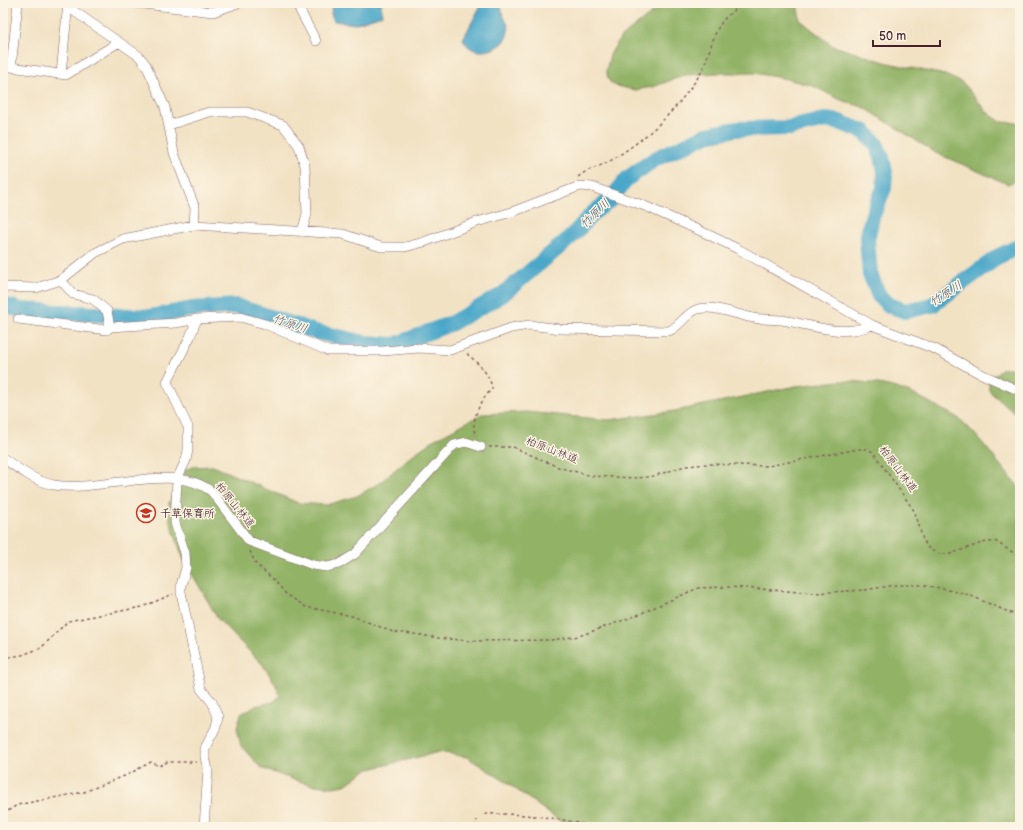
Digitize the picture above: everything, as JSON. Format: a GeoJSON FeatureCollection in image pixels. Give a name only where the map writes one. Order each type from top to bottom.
{"type":"FeatureCollection","features":[{"type":"Feature","properties":{"kind":"street"},"geometry":{"type":"LineString","coordinates":[[18,3],[7,65],[66,75],[119,42]]}},
{"type":"Feature","properties":{"kind":"street"},"geometry":{"type":"LineString","coordinates":[[135,3],[166,5],[213,12],[217,7],[238,3]]}},
{"type":"Feature","properties":{"kind":"street"},"geometry":{"type":"LineString","coordinates":[[296,3],[316,41]]}},
{"type":"Feature","properties":{"kind":"street"},"geometry":{"type":"LineString","coordinates":[[61,74],[68,5]]}},
{"type":"Feature","properties":{"kind":"street"},"geometry":{"type":"LineString","coordinates":[[68,5],[139,56],[146,65],[161,97],[170,125],[174,153],[194,208],[194,225]]}},
{"type":"Feature","properties":{"kind":"street"},"geometry":{"type":"LineString","coordinates":[[170,125],[209,112],[247,112],[283,125],[299,146],[305,166],[307,214],[302,232]]}},
{"type":"Feature","properties":{"kind":"street"},"geometry":{"type":"LineString","coordinates":[[3,287],[36,288],[61,280],[95,253],[123,239],[194,225],[343,234],[381,246],[405,247],[424,242],[477,222],[512,212],[580,186],[592,187],[646,206],[740,250],[872,325],[934,349],[979,373],[1020,392]]}},
{"type":"Feature","properties":{"kind":"street"},"geometry":{"type":"LineString","coordinates":[[61,280],[73,294],[94,299],[106,311],[110,326]]}},
{"type":"Feature","properties":{"kind":"street"},"geometry":{"type":"LineString","coordinates":[[18,319],[107,330],[110,326],[176,323],[197,319],[240,317],[265,324],[328,351],[383,351],[419,348],[450,350],[511,328],[529,325],[561,329],[669,331],[678,327],[690,314],[698,309],[727,310],[750,318],[782,320],[829,330],[860,330],[872,325]]}},
{"type":"Feature","properties":{"kind":"street"},"geometry":{"type":"LineString","coordinates":[[197,319],[190,337],[167,382],[188,427],[188,450],[186,460],[177,479],[174,523],[185,553],[186,568],[181,585],[181,592],[201,689],[212,702],[218,717],[216,727],[205,748],[208,770],[204,827]]}},
{"type":"Feature","properties":{"kind":"street","name":"柏原山林道"},"geometry":{"type":"LineString","coordinates":[[3,458],[44,483],[62,486],[177,479],[194,482],[204,486],[212,492],[249,541],[313,565],[328,567],[339,564],[355,554],[454,445],[466,442],[481,448]]}},
{"type":"Feature","properties":{"kind":"path"},"geometry":{"type":"LineString","coordinates":[[571,189],[578,176],[609,162],[656,127],[681,99],[704,67],[713,38],[722,20],[734,9],[747,3]]}},
{"type":"Feature","properties":{"kind":"path"},"geometry":{"type":"LineString","coordinates":[[457,347],[476,361],[492,383],[492,389],[479,405],[474,431],[481,448]]}},
{"type":"Feature","properties":{"kind":"path","name":"柏原山林道"},"geometry":{"type":"LineString","coordinates":[[481,448],[513,447],[558,467],[592,476],[637,478],[654,476],[685,466],[708,464],[768,466],[839,452],[867,449],[873,452],[915,512],[923,540],[928,549],[939,554],[950,554],[982,542],[996,541],[1020,557]]}},
{"type":"Feature","properties":{"kind":"path"},"geometry":{"type":"LineString","coordinates":[[249,541],[250,551],[255,563],[296,602],[316,610],[352,616],[393,632],[473,642],[551,640],[579,636],[635,616],[698,588],[814,593],[864,590],[897,585],[922,585],[969,596],[1020,617]]}},
{"type":"Feature","properties":{"kind":"path"},"geometry":{"type":"LineString","coordinates":[[3,658],[22,655],[41,648],[68,621],[142,607],[181,592]]}},
{"type":"Feature","properties":{"kind":"path"},"geometry":{"type":"LineString","coordinates":[[3,814],[17,805],[84,792],[127,775],[151,762],[159,766],[167,762],[206,762]]}},
{"type":"Feature","properties":{"kind":"path"},"geometry":{"type":"LineString","coordinates":[[486,814],[514,813],[547,816],[596,827]]}},
{"type":"Feature","properties":{"kind":"path"},"geometry":{"type":"LineString","coordinates":[[475,827],[476,820]]}},
{"type":"Feature","properties":{"kind":"green space"},"geometry":{"type":"Polygon","coordinates":[[[665,3],[797,3],[800,20],[833,46],[888,63],[945,75],[963,83],[987,112],[1001,122],[1020,123],[1020,179],[1008,184],[936,153],[865,108],[839,99],[813,86],[787,79],[754,73],[720,73],[685,75],[653,87],[635,90],[616,86],[609,81],[606,71],[610,55],[620,38],[665,3]]]}},
{"type":"Feature","properties":{"kind":"green space"},"geometry":{"type":"Polygon","coordinates":[[[1001,369],[1020,369],[1020,417],[989,391],[989,380],[1001,369]]]}},
{"type":"Feature","properties":{"kind":"green space"},"geometry":{"type":"Polygon","coordinates":[[[840,381],[881,384],[893,387],[916,395],[956,417],[979,439],[1020,488],[1020,827],[568,827],[506,782],[467,757],[439,752],[366,770],[345,785],[333,787],[313,785],[261,768],[241,746],[237,728],[241,714],[255,706],[273,702],[280,696],[275,683],[263,665],[218,619],[183,558],[170,521],[169,503],[184,470],[193,467],[213,466],[298,503],[326,505],[357,496],[381,482],[411,456],[435,439],[482,414],[526,412],[609,420],[675,411],[796,386],[840,381]]]}},
{"type":"Feature","properties":{"kind":"water"},"geometry":{"type":"Polygon","coordinates":[[[332,3],[382,3],[382,15],[354,24],[334,21],[331,14],[332,3]]]}},
{"type":"Feature","properties":{"kind":"water"},"geometry":{"type":"Polygon","coordinates":[[[482,3],[500,3],[503,15],[509,27],[507,37],[504,42],[494,49],[482,51],[471,48],[463,39],[482,3]]]}},
{"type":"Feature","properties":{"kind":"waterway","name":"竹原川"},"geometry":{"type":"LineString","coordinates":[[3,305],[22,310],[149,317],[192,309],[236,306],[316,332],[365,343],[395,345],[452,323],[502,295],[571,237],[593,213],[610,200],[628,178],[655,159],[707,135],[736,129],[790,128],[825,120],[839,122],[865,132],[876,144],[882,157],[885,172],[884,188],[872,217],[867,240],[870,274],[879,296],[889,305],[905,311],[932,305],[999,256],[1020,246]]}},
{"type":"Feature","properties":{"kind":"place","name":"千草保育所"},"geometry":{"type":"Point","coordinates":[146,513]}}]}
